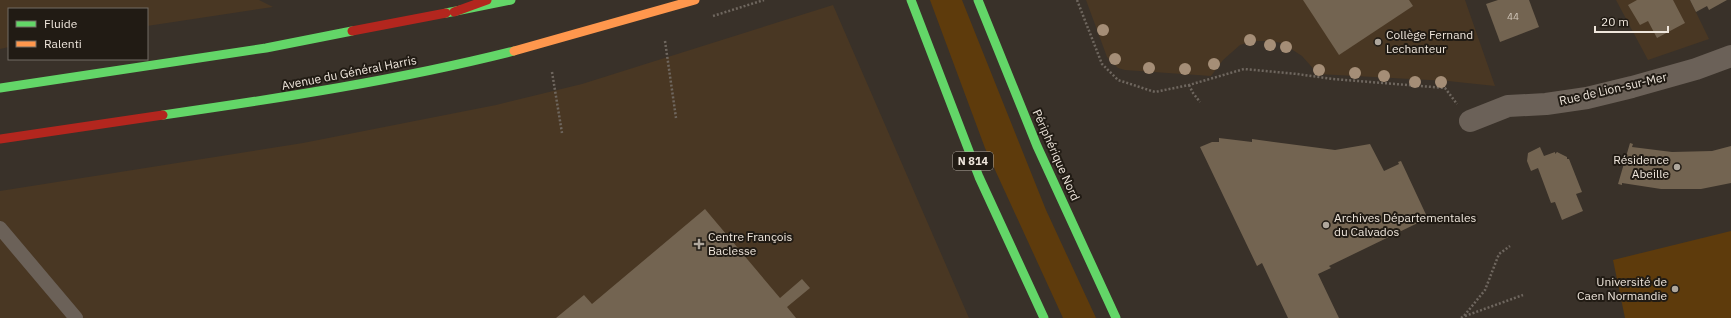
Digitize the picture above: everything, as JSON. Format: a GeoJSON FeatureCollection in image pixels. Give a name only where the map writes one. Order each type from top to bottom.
{"type":"FeatureCollection","features":[{"type":"Feature","properties":{"kind":"main road"},"geometry":{"type":"LineString","coordinates":[[454,12],[487,0]]}},
{"type":"Feature","properties":{"kind":"main road"},"geometry":{"type":"LineString","coordinates":[[0,88],[266,48],[511,0]]}},
{"type":"Feature","properties":{"kind":"main road","name":"Avenue du Général Harris"},"geometry":{"type":"LineString","coordinates":[[0,139],[270,100],[403,76],[536,46],[695,0]]}},
{"type":"Feature","properties":{"kind":"main road","name":"N 814"},"geometry":{"type":"LineString","coordinates":[[911,0],[978,176],[1044,318]]}},
{"type":"Feature","properties":{"kind":"main road","name":"Périphérique Nord"},"geometry":{"type":"LineString","coordinates":[[978,0],[1037,146],[1116,318]]}},
{"type":"Feature","properties":{"kind":"street","name":"Rue de Lion-sur-Mer"},"geometry":{"type":"LineString","coordinates":[[1470,121],[1508,106],[1546,104],[1587,98],[1632,87],[1696,69],[1731,56]]}},
{"type":"Feature","properties":{"kind":"lane"},"geometry":{"type":"LineString","coordinates":[[0,228],[76,318]]}},
{"type":"Feature","properties":{"kind":"path"},"geometry":{"type":"LineString","coordinates":[[1077,0],[1102,64],[1118,80],[1154,92],[1189,85],[1244,69],[1338,80],[1445,88],[1470,121]]}},
{"type":"Feature","properties":{"kind":"path"},"geometry":{"type":"LineString","coordinates":[[665,41],[676,118]]}},
{"type":"Feature","properties":{"kind":"path"},"geometry":{"type":"LineString","coordinates":[[552,72],[562,133]]}},
{"type":"Feature","properties":{"kind":"path"},"geometry":{"type":"LineString","coordinates":[[1189,85],[1192,94],[1200,102]]}},
{"type":"Feature","properties":{"kind":"path"},"geometry":{"type":"LineString","coordinates":[[1464,316],[1485,290],[1499,254],[1510,246]]}},
{"type":"Feature","properties":{"kind":"path"},"geometry":{"type":"LineString","coordinates":[[1461,318],[1523,295]]}},
{"type":"Feature","properties":{"kind":"shaded area"},"geometry":{"type":"Polygon","coordinates":[[[0,0],[259,0],[273,7],[148,26],[148,8],[8,8],[8,47],[0,49],[0,0]]]}},
{"type":"Feature","properties":{"kind":"shaded area"},"geometry":{"type":"Polygon","coordinates":[[[930,0],[962,0],[1046,210],[1096,318],[1063,318],[985,148],[930,0]]]}},
{"type":"Feature","properties":{"kind":"shaded area","name":"Collège Fernand Lechanteur"},"geometry":{"type":"Polygon","coordinates":[[[1086,0],[1465,0],[1495,86],[1448,81],[1318,74],[1302,56],[1282,43],[1270,41],[1253,41],[1240,45],[1223,60],[1211,76],[1125,70],[1118,68],[1107,57],[1086,0]]]}},
{"type":"Feature","properties":{"kind":"shaded area"},"geometry":{"type":"Polygon","coordinates":[[[1616,0],[1690,0],[1709,39],[1648,60],[1616,0]]]}},
{"type":"Feature","properties":{"kind":"shaded area"},"geometry":{"type":"Polygon","coordinates":[[[833,5],[969,318],[0,318],[0,191],[303,143],[496,105],[582,84],[833,5]]]}},
{"type":"Feature","properties":{"kind":"shaded area","name":"Université de Caen Normandie"},"geometry":{"type":"Polygon","coordinates":[[[1731,231],[1731,318],[1625,318],[1613,260],[1731,231]]]}},
{"type":"Feature","properties":{"kind":"building"},"geometry":{"type":"Polygon","coordinates":[[[1303,0],[1409,0],[1413,6],[1339,55],[1303,0]]]}},
{"type":"Feature","properties":{"kind":"building"},"geometry":{"type":"Polygon","coordinates":[[[1498,0],[1529,0],[1539,27],[1500,42],[1486,4],[1498,0]]]}},
{"type":"Feature","properties":{"kind":"building"},"geometry":{"type":"Polygon","coordinates":[[[1637,0],[1673,0],[1685,23],[1657,38],[1648,21],[1640,25],[1628,5],[1637,0]]]}},
{"type":"Feature","properties":{"kind":"building"},"geometry":{"type":"Polygon","coordinates":[[[1690,0],[1727,0],[1709,10],[1707,6],[1696,12],[1690,0]]]}},
{"type":"Feature","properties":{"kind":"building","name":"Archives Départementales du Calvados"},"geometry":{"type":"Polygon","coordinates":[[[1219,138],[1252,142],[1252,139],[1335,150],[1370,144],[1384,171],[1399,164],[1398,162],[1401,161],[1429,221],[1427,222],[1426,219],[1329,266],[1331,268],[1318,274],[1339,318],[1288,318],[1262,263],[1257,266],[1200,147],[1212,142],[1219,142],[1219,138]]]}},
{"type":"Feature","properties":{"kind":"building","name":"Résidence Abeille"},"geometry":{"type":"Polygon","coordinates":[[[1630,143],[1633,144],[1632,147],[1672,152],[1712,151],[1731,146],[1731,183],[1701,189],[1661,189],[1622,183],[1622,185],[1618,184],[1630,143]]]}},
{"type":"Feature","properties":{"kind":"building"},"geometry":{"type":"Polygon","coordinates":[[[1540,147],[1544,156],[1555,152],[1555,154],[1557,152],[1569,159],[1582,192],[1576,194],[1583,211],[1562,220],[1555,202],[1551,203],[1538,168],[1531,171],[1527,161],[1528,153],[1540,147]]]}},
{"type":"Feature","properties":{"kind":"building","name":"Centre François Baclesse"},"geometry":{"type":"Polygon","coordinates":[[[705,209],[780,298],[802,279],[810,288],[787,307],[796,318],[556,318],[584,295],[592,304],[705,209]]]}},
{"type":"Feature","properties":{"kind":"traffic: fast"},"geometry":{"type":"LineString","coordinates":[[446,13],[511,0]]}},
{"type":"Feature","properties":{"kind":"traffic: fast"},"geometry":{"type":"LineString","coordinates":[[911,0],[979,177],[1044,318]]}},
{"type":"Feature","properties":{"kind":"traffic: fast"},"geometry":{"type":"LineString","coordinates":[[978,0],[1037,146],[1116,318]]}},
{"type":"Feature","properties":{"kind":"traffic: fast"},"geometry":{"type":"LineString","coordinates":[[0,88],[266,48],[352,31]]}},
{"type":"Feature","properties":{"kind":"traffic: fast"},"geometry":{"type":"LineString","coordinates":[[163,115],[384,80],[514,51]]}},
{"type":"Feature","properties":{"kind":"traffic: slow"},"geometry":{"type":"LineString","coordinates":[[514,51],[695,0]]}},
{"type":"Feature","properties":{"kind":"traffic: jam"},"geometry":{"type":"LineString","coordinates":[[454,12],[487,0]]}},
{"type":"Feature","properties":{"kind":"traffic: jam"},"geometry":{"type":"LineString","coordinates":[[352,31],[446,13]]}},
{"type":"Feature","properties":{"kind":"traffic: jam"},"geometry":{"type":"LineString","coordinates":[[0,139],[163,115]]}},
{"type":"Feature","properties":{"kind":"place","name":"Collège Fernand Lechanteur"},"geometry":{"type":"Point","coordinates":[1378,42]}},
{"type":"Feature","properties":{"kind":"place","name":"Résidence Abeille"},"geometry":{"type":"Point","coordinates":[1677,167]}},
{"type":"Feature","properties":{"kind":"place","name":"Archives Départementales du Calvados"},"geometry":{"type":"Point","coordinates":[1326,225]}},
{"type":"Feature","properties":{"kind":"place","name":"Centre François Baclesse"},"geometry":{"type":"Point","coordinates":[699,244]}},
{"type":"Feature","properties":{"kind":"place","name":"Université de Caen Normandie"},"geometry":{"type":"Point","coordinates":[1675,289]}}]}
